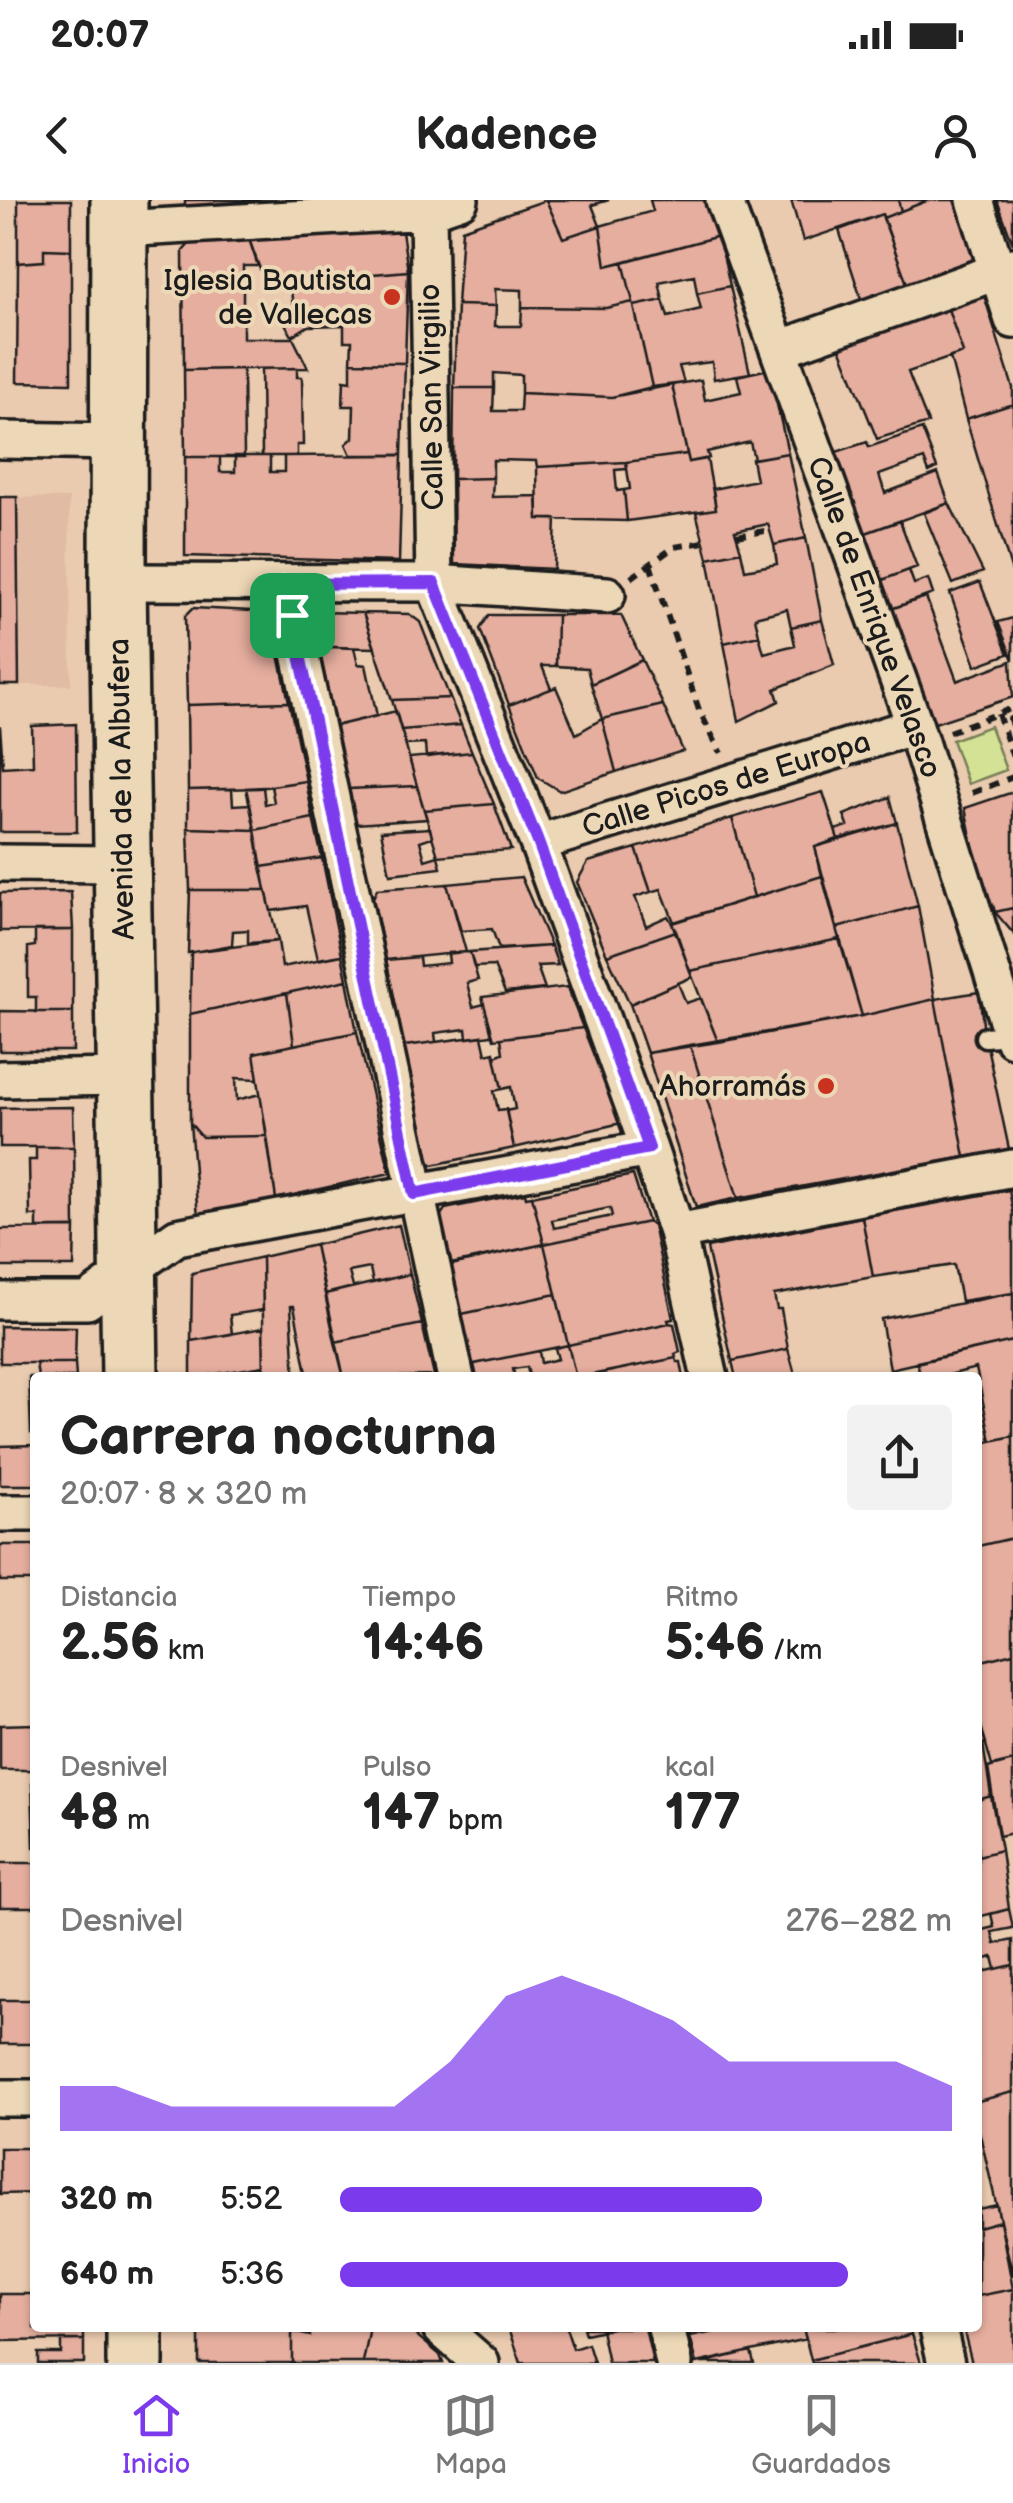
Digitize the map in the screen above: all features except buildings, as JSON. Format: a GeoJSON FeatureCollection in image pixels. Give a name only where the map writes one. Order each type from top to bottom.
{"type":"FeatureCollection","features":[{"type":"Feature","properties":{"kind":"main road","name":"Avenida de la Albufera"},"geometry":{"type":"LineString","coordinates":[[120,214],[118,582],[130,1372]]}},
{"type":"Feature","properties":{"kind":"main road"},"geometry":{"type":"LineString","coordinates":[[135,2332],[135,2363]]}},
{"type":"Feature","properties":{"kind":"street","name":"Calle de Enrique Velasco"},"geometry":{"type":"LineString","coordinates":[[724,200],[915,726],[1003,1037]]}},
{"type":"Feature","properties":{"kind":"street"},"geometry":{"type":"LineString","coordinates":[[975,200],[1006,269],[1013,320]]}},
{"type":"Feature","properties":{"kind":"street"},"geometry":{"type":"LineString","coordinates":[[120,214],[444,205]]}},
{"type":"Feature","properties":{"kind":"street","name":"Calle San Virgilio"},"geometry":{"type":"LineString","coordinates":[[434,583],[444,205]]}},
{"type":"Feature","properties":{"kind":"street"},"geometry":{"type":"LineString","coordinates":[[779,349],[1006,269]]}},
{"type":"Feature","properties":{"kind":"street"},"geometry":{"type":"LineString","coordinates":[[0,440],[118,442]]}},
{"type":"Feature","properties":{"kind":"street"},"geometry":{"type":"LineString","coordinates":[[118,582],[434,583],[607,594]]}},
{"type":"Feature","properties":{"kind":"street"},"geometry":{"type":"LineString","coordinates":[[434,583],[538,842],[649,1148],[678,1232],[709,1372]]}},
{"type":"Feature","properties":{"kind":"street"},"geometry":{"type":"LineString","coordinates":[[285,584],[455,1372]]}},
{"type":"Feature","properties":{"kind":"street","name":"Calle Picos de Europa"},"geometry":{"type":"LineString","coordinates":[[538,842],[915,726]]}},
{"type":"Feature","properties":{"kind":"street"},"geometry":{"type":"LineString","coordinates":[[0,863],[122,864]]}},
{"type":"Feature","properties":{"kind":"street"},"geometry":{"type":"LineString","coordinates":[[0,1079],[125,1077]]}},
{"type":"Feature","properties":{"kind":"street"},"geometry":{"type":"LineString","coordinates":[[0,1300],[86,1301],[177,1237],[649,1148]]}},
{"type":"Feature","properties":{"kind":"street"},"geometry":{"type":"LineString","coordinates":[[678,1232],[1013,1168]]}},
{"type":"Feature","properties":{"kind":"street"},"geometry":{"type":"LineString","coordinates":[[0,1513],[30,1512]]}},
{"type":"Feature","properties":{"kind":"street"},"geometry":{"type":"LineString","coordinates":[[0,2098],[30,2098]]}},
{"type":"Feature","properties":{"kind":"street"},"geometry":{"type":"LineString","coordinates":[[667,2332],[674,2363]]}},
{"type":"Feature","properties":{"kind":"street"},"geometry":{"type":"LineString","coordinates":[[939,2332],[946,2363]]}},
{"type":"Feature","properties":{"kind":"path"},"geometry":{"type":"LineString","coordinates":[[737,536],[770,530]]}},
{"type":"Feature","properties":{"kind":"path"},"geometry":{"type":"LineString","coordinates":[[607,594],[674,547],[704,542]]}},
{"type":"Feature","properties":{"kind":"path"},"geometry":{"type":"LineString","coordinates":[[650,564],[699,710],[714,736]]}},
{"type":"Feature","properties":{"kind":"path"},"geometry":{"type":"LineString","coordinates":[[951,749],[944,734],[1013,708]]}},
{"type":"Feature","properties":{"kind":"path"},"geometry":{"type":"LineString","coordinates":[[998,714],[1013,757]]}},
{"type":"Feature","properties":{"kind":"path"},"geometry":{"type":"LineString","coordinates":[[1013,718],[1013,729]]}},
{"type":"Feature","properties":{"kind":"path"},"geometry":{"type":"LineString","coordinates":[[963,779],[969,794],[1013,777]]}},
{"type":"Feature","properties":{"kind":"shaded area"},"geometry":{"type":"Polygon","coordinates":[[[0,497],[69,498],[71,685],[0,685],[0,497]]]}},
{"type":"Feature","properties":{"kind":"green space"},"geometry":{"type":"Polygon","coordinates":[[[990,726],[1006,770],[968,784],[952,740],[990,726]]]}},
{"type":"Feature","properties":{"kind":"place","name":"Iglesia Bautista de Vallecas"},"geometry":{"type":"Point","coordinates":[392,297]}},
{"type":"Feature","properties":{"kind":"place","name":"Ahorramás"},"geometry":{"type":"Point","coordinates":[826,1086]}},
{"type":"Feature","properties":{"kind":"route"},"geometry":{"type":"LineString","coordinates":[[434,583],[538,842],[649,1148],[414,1194],[292,615],[285,584],[434,583]]}}]}
